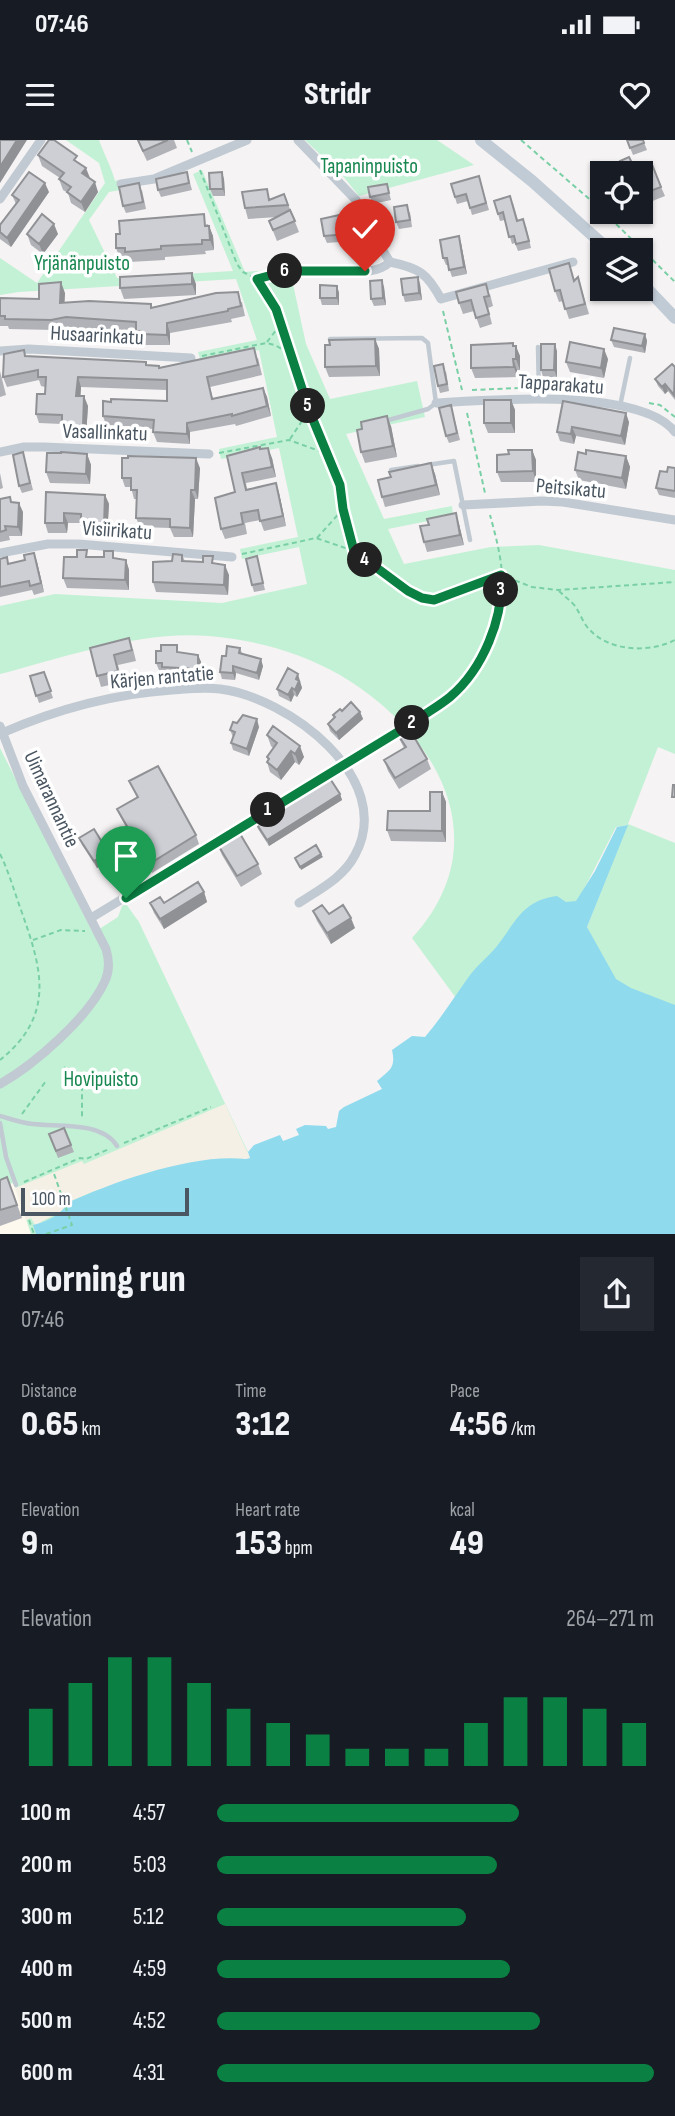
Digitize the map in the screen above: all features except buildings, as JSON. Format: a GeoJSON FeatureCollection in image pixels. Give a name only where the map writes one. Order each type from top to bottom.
{"type":"FeatureCollection","features":[{"type":"Feature","properties":{"kind":"main road"},"geometry":{"type":"LineString","coordinates":[[481,140],[596,238]]}},
{"type":"Feature","properties":{"kind":"main road"},"geometry":{"type":"LineString","coordinates":[[653,295],[675,318]]}},
{"type":"Feature","properties":{"kind":"street"},"geometry":{"type":"LineString","coordinates":[[0,198],[41,140]]}},
{"type":"Feature","properties":{"kind":"street"},"geometry":{"type":"LineString","coordinates":[[121,184],[154,179],[247,140]]}},
{"type":"Feature","properties":{"kind":"street"},"geometry":{"type":"LineString","coordinates":[[298,140],[356,200],[374,238],[390,262],[422,272],[431,280],[441,299],[573,262]]}},
{"type":"Feature","properties":{"kind":"street"},"geometry":{"type":"LineString","coordinates":[[338,270],[374,270],[390,262]]}},
{"type":"Feature","properties":{"kind":"street","name":"Husaarinkatu"},"geometry":{"type":"LineString","coordinates":[[0,351],[29,349],[191,358]]}},
{"type":"Feature","properties":{"kind":"street","name":"Tapparakatu"},"geometry":{"type":"LineString","coordinates":[[436,403],[539,398],[620,407],[648,412],[662,419],[675,432]]}},
{"type":"Feature","properties":{"kind":"street","name":"Vasallinkatu"},"geometry":{"type":"LineString","coordinates":[[0,452],[24,447],[44,447],[209,454]]}},
{"type":"Feature","properties":{"kind":"street","name":"Peitsikatu"},"geometry":{"type":"LineString","coordinates":[[464,509],[488,503],[542,501],[580,504],[675,520]]}},
{"type":"Feature","properties":{"kind":"street","name":"Visiirikatu"},"geometry":{"type":"LineString","coordinates":[[0,553],[48,544],[78,544],[232,557]]}},
{"type":"Feature","properties":{"kind":"street","name":"Kärjen rantatie"},"geometry":{"type":"LineString","coordinates":[[1,730],[97,700],[148,692],[220,689],[257,699],[287,714],[316,735],[353,777],[361,797],[364,821],[360,845],[347,869],[299,903]]}},
{"type":"Feature","properties":{"kind":"street","name":"Uimarannantie"},"geometry":{"type":"LineString","coordinates":[[0,1084],[18,1074],[72,1027],[106,980],[109,959],[91,918],[23,786],[1,730]]}},
{"type":"Feature","properties":{"kind":"street"},"geometry":{"type":"LineString","coordinates":[[91,918],[203,850]]}},
{"type":"Feature","properties":{"kind":"lane"},"geometry":{"type":"LineString","coordinates":[[330,340],[426,340],[436,403],[428,409],[375,424]]}},
{"type":"Feature","properties":{"kind":"lane"},"geometry":{"type":"LineString","coordinates":[[538,347],[539,398]]}},
{"type":"Feature","properties":{"kind":"lane"},"geometry":{"type":"LineString","coordinates":[[620,407],[630,358]]}},
{"type":"Feature","properties":{"kind":"lane"},"geometry":{"type":"LineString","coordinates":[[391,470],[454,461],[470,540]]}},
{"type":"Feature","properties":{"kind":"lane"},"geometry":{"type":"LineString","coordinates":[[452,515],[464,509]]}},
{"type":"Feature","properties":{"kind":"lane"},"geometry":{"type":"LineString","coordinates":[[0,1116],[18,1121],[80,1127],[109,1138],[117,1146]]}},
{"type":"Feature","properties":{"kind":"lane"},"geometry":{"type":"LineString","coordinates":[[0,1123],[6,1157],[16,1185]]}},
{"type":"Feature","properties":{"kind":"path"},"geometry":{"type":"LineString","coordinates":[[187,140],[237,264],[243,272],[257,279],[272,302],[309,410],[340,485],[354,551]]}},
{"type":"Feature","properties":{"kind":"path"},"geometry":{"type":"LineString","coordinates":[[521,140],[590,200]]}},
{"type":"Feature","properties":{"kind":"path"},"geometry":{"type":"LineString","coordinates":[[616,224],[675,282]]}},
{"type":"Feature","properties":{"kind":"path"},"geometry":{"type":"LineString","coordinates":[[257,279],[287,271],[338,270]]}},
{"type":"Feature","properties":{"kind":"path"},"geometry":{"type":"LineString","coordinates":[[266,343],[281,325]]}},
{"type":"Feature","properties":{"kind":"path"},"geometry":{"type":"LineString","coordinates":[[191,358],[266,343],[291,354]]}},
{"type":"Feature","properties":{"kind":"path"},"geometry":{"type":"LineString","coordinates":[[289,440],[309,410]]}},
{"type":"Feature","properties":{"kind":"path"},"geometry":{"type":"LineString","coordinates":[[209,454],[289,440],[326,454]]}},
{"type":"Feature","properties":{"kind":"path"},"geometry":{"type":"LineString","coordinates":[[203,850],[414,722],[452,695],[470,675],[491,635],[499,603],[501,575],[488,503]]}},
{"type":"Feature","properties":{"kind":"path"},"geometry":{"type":"LineString","coordinates":[[316,538],[343,509]]}},
{"type":"Feature","properties":{"kind":"path"},"geometry":{"type":"LineString","coordinates":[[232,557],[316,538],[354,551],[401,586],[422,598],[434,600],[501,575],[532,587],[558,590],[675,582]]}},
{"type":"Feature","properties":{"kind":"path"},"geometry":{"type":"LineString","coordinates":[[558,590],[574,605],[589,630],[607,641],[629,649],[666,645],[675,640]]}},
{"type":"Feature","properties":{"kind":"path"},"geometry":{"type":"LineString","coordinates":[[0,854],[32,941],[39,967],[40,999],[36,1014],[17,1045],[0,1060]]}},
{"type":"Feature","properties":{"kind":"path"},"geometry":{"type":"LineString","coordinates":[[32,941],[61,930],[89,931]]}},
{"type":"Feature","properties":{"kind":"path"},"geometry":{"type":"LineString","coordinates":[[64,1067],[82,1088],[80,1127]]}},
{"type":"Feature","properties":{"kind":"path"},"geometry":{"type":"LineString","coordinates":[[18,1121],[31,1099],[46,1082]]}},
{"type":"Feature","properties":{"kind":"path"},"geometry":{"type":"LineString","coordinates":[[46,1234],[72,1225],[53,1170]]}},
{"type":"Feature","properties":{"kind":"path"},"geometry":{"type":"LineString","coordinates":[[29,1220],[34,1234]]}},
{"type":"Feature","properties":{"kind":"shaded area"},"geometry":{"type":"Polygon","coordinates":[[[14,1183],[31,1234],[0,1234],[0,1185],[14,1183]]]}},
{"type":"Feature","properties":{"kind":"green space","name":"Yrjänänpuisto"},"geometry":{"type":"Polygon","coordinates":[[[66,140],[99,140],[115,181],[118,180],[120,190],[109,192],[89,220],[117,278],[233,271],[193,174],[202,170],[245,272],[282,269],[282,264],[329,265],[330,276],[291,275],[306,344],[330,399],[417,381],[425,417],[346,434],[384,519],[452,506],[453,516],[388,529],[404,564],[491,547],[539,545],[675,570],[675,754],[658,747],[628,824],[675,843],[675,1075],[654,1075],[587,927],[627,825],[616,827],[583,891],[562,949],[451,1005],[456,998],[412,938],[438,902],[452,865],[454,828],[446,792],[429,758],[405,727],[375,699],[340,675],[293,654],[260,644],[209,636],[183,635],[130,641],[0,674],[0,606],[55,594],[222,603],[307,584],[299,547],[242,559],[240,549],[298,537],[279,448],[221,459],[219,449],[277,437],[259,350],[201,362],[198,352],[257,340],[236,279],[0,295],[0,258],[37,283],[105,183],[99,163],[66,140]]]}},
{"type":"Feature","properties":{"kind":"green space","name":"Tapaninpuisto"},"geometry":{"type":"Polygon","coordinates":[[[305,140],[437,140],[474,165],[359,196],[343,176],[305,140]]]}},
{"type":"Feature","properties":{"kind":"green space","name":"Hovipuisto"},"geometry":{"type":"Polygon","coordinates":[[[0,748],[93,933],[118,917],[122,906],[126,904],[139,922],[248,1152],[34,1225],[36,1234],[31,1234],[14,1183],[0,1185],[0,748]]]}},
{"type":"Feature","properties":{"kind":"sand"},"geometry":{"type":"Polygon","coordinates":[[[225,1104],[250,1158],[177,1166],[92,1192],[67,1203],[64,1210],[35,1225],[31,1218],[26,1220],[15,1188],[82,1161],[84,1164],[225,1104]]]}},
{"type":"Feature","properties":{"kind":"water"},"geometry":{"type":"Polygon","coordinates":[[[628,825],[587,927],[616,979],[631,988],[675,1005],[675,1234],[36,1234],[33,1225],[48,1220],[67,1203],[108,1186],[179,1164],[225,1158],[250,1158],[248,1152],[254,1145],[280,1135],[283,1141],[299,1135],[296,1129],[305,1125],[326,1126],[328,1129],[336,1127],[339,1111],[382,1089],[377,1081],[391,1068],[392,1050],[412,1036],[425,1037],[470,975],[529,906],[557,896],[566,902],[576,901],[617,827],[628,825]]]}},
{"type":"Feature","properties":{"kind":"route"},"geometry":{"type":"LineString","coordinates":[[126,898],[414,722],[452,695],[474,669],[491,635],[499,603],[501,575],[434,600],[422,598],[401,586],[354,551],[340,485],[309,410],[276,309],[257,279],[287,271],[365,271]]}}]}
